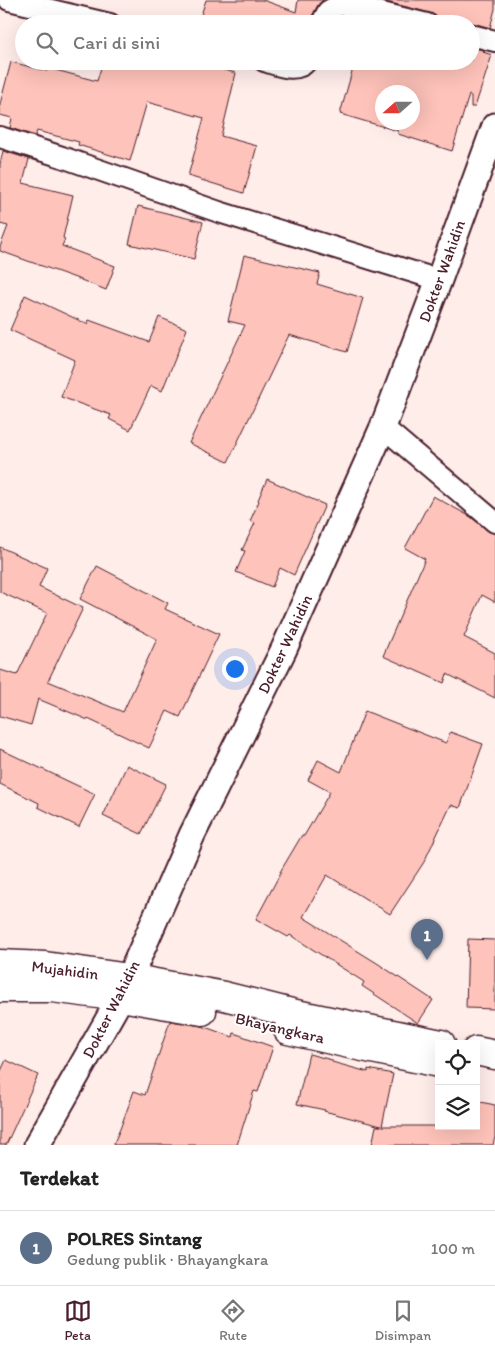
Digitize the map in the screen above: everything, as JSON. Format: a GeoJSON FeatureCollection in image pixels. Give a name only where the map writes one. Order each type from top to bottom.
{"type":"FeatureCollection","features":[{"type":"Feature","properties":{"kind":"main road","name":"Mujahidin"},"geometry":{"type":"LineString","coordinates":[[0,964],[45,966],[125,987]]}},
{"type":"Feature","properties":{"kind":"main road","name":"Mujahidin"},"geometry":{"type":"LineString","coordinates":[[0,988],[125,987]]}},
{"type":"Feature","properties":{"kind":"main road","name":"Bhayangkara"},"geometry":{"type":"LineString","coordinates":[[125,987],[224,996],[296,1014],[435,1043]]}},
{"type":"Feature","properties":{"kind":"main road","name":"Bhayangkara"},"geometry":{"type":"LineString","coordinates":[[125,987],[214,1013],[435,1062]]}},
{"type":"Feature","properties":{"kind":"main road"},"geometry":{"type":"LineString","coordinates":[[480,1052],[495,1056]]}},
{"type":"Feature","properties":{"kind":"main road"},"geometry":{"type":"LineString","coordinates":[[480,1072],[495,1074]]}},
{"type":"Feature","properties":{"kind":"street"},"geometry":{"type":"LineString","coordinates":[[9,0],[72,15]]}},
{"type":"Feature","properties":{"kind":"street"},"geometry":{"type":"LineString","coordinates":[[326,15],[328,10],[339,5],[353,6],[390,15]]}},
{"type":"Feature","properties":{"kind":"street"},"geometry":{"type":"LineString","coordinates":[[480,37],[495,41]]}},
{"type":"Feature","properties":{"kind":"street","name":"Dokter Wahidin"},"geometry":{"type":"LineString","coordinates":[[38,1145],[125,987],[192,835],[284,649],[383,427],[495,126]]}},
{"type":"Feature","properties":{"kind":"street"},"geometry":{"type":"LineString","coordinates":[[0,137],[62,156],[219,212],[439,280]]}},
{"type":"Feature","properties":{"kind":"street"},"geometry":{"type":"LineString","coordinates":[[383,427],[495,522]]}},
{"type":"Feature","properties":{"kind":"building"},"geometry":{"type":"Polygon","coordinates":[[[206,0],[263,0],[296,12],[298,0],[323,0],[313,15],[201,15],[206,0]]]}},
{"type":"Feature","properties":{"kind":"building"},"geometry":{"type":"Polygon","coordinates":[[[379,0],[495,0],[495,9],[490,28],[480,25],[480,15],[434,15],[379,0]]]}},
{"type":"Feature","properties":{"kind":"building"},"geometry":{"type":"Polygon","coordinates":[[[480,49],[492,55],[475,107],[471,107],[471,96],[469,95],[452,151],[398,134],[398,131],[395,130],[420,130],[420,85],[375,85],[375,124],[340,114],[352,70],[480,70],[480,49]]]}},
{"type":"Feature","properties":{"kind":"building"},"geometry":{"type":"Polygon","coordinates":[[[11,62],[15,63],[15,70],[56,70],[97,81],[100,70],[224,70],[236,73],[221,136],[257,146],[244,193],[188,176],[204,118],[147,102],[130,161],[78,145],[79,142],[37,131],[35,136],[10,128],[12,118],[0,115],[0,104],[11,62]]]}},
{"type":"Feature","properties":{"kind":"building"},"geometry":{"type":"Polygon","coordinates":[[[3,151],[29,159],[23,183],[73,195],[62,246],[115,266],[106,290],[0,251],[8,226],[0,224],[0,164],[3,151]]]}},
{"type":"Feature","properties":{"kind":"building"},"geometry":{"type":"Polygon","coordinates":[[[138,206],[203,222],[194,259],[129,244],[138,206]]]}},
{"type":"Feature","properties":{"kind":"building"},"geometry":{"type":"Polygon","coordinates":[[[244,255],[320,273],[317,284],[363,298],[347,352],[289,335],[228,462],[189,443],[245,325],[228,321],[244,255]]]}},
{"type":"Feature","properties":{"kind":"building"},"geometry":{"type":"Polygon","coordinates":[[[25,295],[87,324],[89,320],[149,342],[159,317],[187,329],[162,391],[151,386],[130,430],[109,419],[111,415],[61,397],[75,360],[10,330],[25,295]]]}},
{"type":"Feature","properties":{"kind":"building"},"geometry":{"type":"Polygon","coordinates":[[[267,479],[325,505],[294,575],[280,568],[272,587],[236,572],[245,551],[242,550],[255,523],[250,521],[267,479]]]}},
{"type":"Feature","properties":{"kind":"building"},"geometry":{"type":"Polygon","coordinates":[[[433,496],[471,517],[488,531],[495,534],[495,602],[482,595],[464,637],[495,653],[495,698],[447,674],[444,683],[383,656],[425,559],[405,548],[433,496]]]}},
{"type":"Feature","properties":{"kind":"building"},"geometry":{"type":"Polygon","coordinates":[[[0,547],[47,568],[39,587],[83,608],[48,681],[123,712],[157,639],[80,599],[97,566],[168,603],[165,609],[219,634],[180,717],[167,711],[149,748],[88,719],[38,699],[31,725],[0,716],[0,670],[17,675],[47,613],[0,592],[0,547]]]}},
{"type":"Feature","properties":{"kind":"building"},"geometry":{"type":"Polygon","coordinates":[[[365,711],[446,743],[450,732],[483,744],[460,808],[451,805],[424,862],[390,914],[327,875],[303,917],[433,1000],[418,1023],[362,986],[364,982],[290,935],[288,937],[256,919],[280,872],[330,792],[308,780],[318,760],[341,772],[365,711]]]}},
{"type":"Feature","properties":{"kind":"building"},"geometry":{"type":"Polygon","coordinates":[[[0,749],[95,794],[79,827],[38,807],[39,803],[0,784],[0,749]]]}},
{"type":"Feature","properties":{"kind":"building"},"geometry":{"type":"Polygon","coordinates":[[[127,765],[166,784],[141,834],[103,816],[127,765]]]}},
{"type":"Feature","properties":{"kind":"building"},"geometry":{"type":"Polygon","coordinates":[[[468,939],[495,940],[495,1009],[466,1008],[468,939]]]}},
{"type":"Feature","properties":{"kind":"building"},"geometry":{"type":"Polygon","coordinates":[[[170,1021],[202,1026],[233,1037],[234,1033],[273,1047],[258,1092],[254,1091],[237,1145],[113,1145],[134,1091],[145,1095],[170,1021]]]}},
{"type":"Feature","properties":{"kind":"building"},"geometry":{"type":"Polygon","coordinates":[[[309,1054],[368,1072],[368,1069],[393,1074],[382,1126],[435,1126],[435,1130],[480,1130],[480,1102],[495,1105],[495,1137],[493,1145],[372,1145],[376,1126],[381,1126],[297,1104],[309,1054]]]}},
{"type":"Feature","properties":{"kind":"building"},"geometry":{"type":"Polygon","coordinates":[[[6,1060],[38,1075],[6,1145],[0,1145],[0,1073],[6,1060]]]}},
{"type":"Feature","properties":{"kind":"place","name":"POLRES Sintang"},"geometry":{"type":"Point","coordinates":[427,960]}}]}
